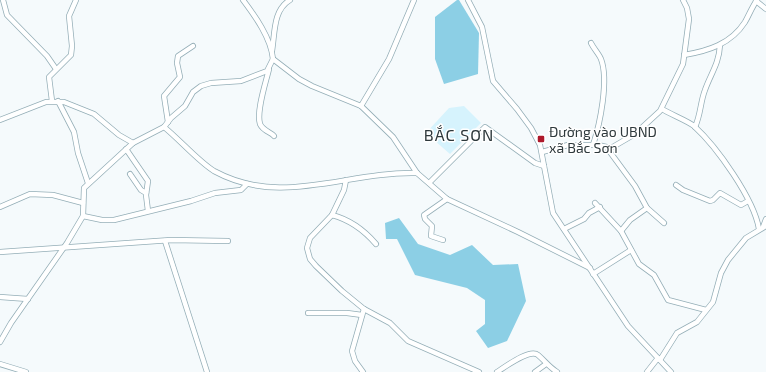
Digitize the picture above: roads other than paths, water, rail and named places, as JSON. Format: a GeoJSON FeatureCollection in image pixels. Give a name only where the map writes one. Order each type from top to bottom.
{"type":"FeatureCollection","features":[{"type":"Feature","properties":{"kind":"street"},"geometry":{"type":"LineString","coordinates":[[3,0],[7,14],[48,56],[56,69]]}},
{"type":"Feature","properties":{"kind":"street"},"geometry":{"type":"LineString","coordinates":[[52,101],[49,77],[68,59],[72,50],[69,16],[76,0]]}},
{"type":"Feature","properties":{"kind":"street"},"geometry":{"type":"LineString","coordinates":[[244,0],[255,16],[272,51]]}},
{"type":"Feature","properties":{"kind":"street"},"geometry":{"type":"LineString","coordinates":[[274,136],[265,131],[260,125],[260,111],[269,68],[273,59],[272,51],[277,14],[282,5],[290,0]]}},
{"type":"Feature","properties":{"kind":"street"},"geometry":{"type":"LineString","coordinates":[[361,106],[389,59],[413,0]]}},
{"type":"Feature","properties":{"kind":"street"},"geometry":{"type":"LineString","coordinates":[[468,0],[482,27],[493,81],[518,109],[531,128],[542,152],[551,209],[628,326],[671,372]]}},
{"type":"Feature","properties":{"kind":"street"},"geometry":{"type":"LineString","coordinates":[[542,152],[568,145],[593,145],[607,148],[614,147],[635,134],[662,109],[681,69],[684,55],[689,18],[684,0]]}},
{"type":"Feature","properties":{"kind":"street"},"geometry":{"type":"LineString","coordinates":[[684,55],[720,45],[730,39],[742,25],[756,1],[766,9]]}},
{"type":"Feature","properties":{"kind":"street"},"geometry":{"type":"LineString","coordinates":[[591,44],[601,60],[604,90],[599,125],[593,145]]}},
{"type":"Feature","properties":{"kind":"street"},"geometry":{"type":"LineString","coordinates":[[694,127],[700,116],[705,91],[718,61],[720,45]]}},
{"type":"Feature","properties":{"kind":"street"},"geometry":{"type":"LineString","coordinates":[[168,122],[164,96],[180,77],[177,63],[178,56],[193,46]]}},
{"type":"Feature","properties":{"kind":"street"},"geometry":{"type":"LineString","coordinates":[[273,59],[299,79],[312,86],[361,106],[393,137],[417,173],[447,199],[590,268]]}},
{"type":"Feature","properties":{"kind":"street"},"geometry":{"type":"LineString","coordinates":[[0,342],[65,247],[83,216],[84,188],[88,183],[133,143],[164,127],[185,106],[194,92],[201,86],[245,80],[264,72],[269,68]]}},
{"type":"Feature","properties":{"kind":"street"},"geometry":{"type":"LineString","coordinates":[[58,101],[74,132],[78,152],[88,183]]}},
{"type":"Feature","properties":{"kind":"street"},"geometry":{"type":"LineString","coordinates":[[0,120],[40,104],[58,101],[94,114],[119,136],[133,143]]}},
{"type":"Feature","properties":{"kind":"street"},"geometry":{"type":"LineString","coordinates":[[662,109],[694,127],[710,144],[748,200],[763,227]]}},
{"type":"Feature","properties":{"kind":"street"},"geometry":{"type":"LineString","coordinates":[[429,183],[485,126],[535,163],[544,166]]}},
{"type":"Feature","properties":{"kind":"street"},"geometry":{"type":"LineString","coordinates":[[164,127],[213,170],[238,182],[270,189],[291,189],[380,175],[417,173]]}},
{"type":"Feature","properties":{"kind":"street"},"geometry":{"type":"LineString","coordinates":[[607,148],[635,186],[647,208],[664,223]]}},
{"type":"Feature","properties":{"kind":"street"},"geometry":{"type":"LineString","coordinates":[[126,149],[148,181],[146,193],[148,211]]}},
{"type":"Feature","properties":{"kind":"street"},"geometry":{"type":"LineString","coordinates":[[130,174],[141,190],[146,193]]}},
{"type":"Feature","properties":{"kind":"street"},"geometry":{"type":"LineString","coordinates":[[346,180],[344,190],[332,215],[310,238],[308,253],[319,269],[364,309],[390,323],[408,341],[479,372]]}},
{"type":"Feature","properties":{"kind":"street"},"geometry":{"type":"LineString","coordinates":[[83,216],[108,221],[191,201],[215,192],[241,190],[248,184]]}},
{"type":"Feature","properties":{"kind":"street"},"geometry":{"type":"LineString","coordinates":[[676,185],[683,190],[710,201],[720,193],[741,205],[748,200]]}},
{"type":"Feature","properties":{"kind":"street"},"geometry":{"type":"LineString","coordinates":[[0,207],[30,194],[53,195],[83,203]]}},
{"type":"Feature","properties":{"kind":"street"},"geometry":{"type":"LineString","coordinates":[[443,240],[431,236],[432,226],[425,219],[424,215],[447,199]]}},
{"type":"Feature","properties":{"kind":"street"},"geometry":{"type":"LineString","coordinates":[[595,203],[621,231],[641,267],[654,275],[668,300],[706,310]]}},
{"type":"Feature","properties":{"kind":"street"},"geometry":{"type":"LineString","coordinates":[[564,229],[582,220],[589,213],[600,207]]}},
{"type":"Feature","properties":{"kind":"street"},"geometry":{"type":"LineString","coordinates":[[621,231],[630,220],[647,208]]}},
{"type":"Feature","properties":{"kind":"street"},"geometry":{"type":"LineString","coordinates":[[332,215],[361,228],[376,244]]}},
{"type":"Feature","properties":{"kind":"street"},"geometry":{"type":"LineString","coordinates":[[647,372],[659,359],[677,333],[694,324],[715,299],[721,273],[728,260],[746,238],[763,227],[766,219]]}},
{"type":"Feature","properties":{"kind":"street"},"geometry":{"type":"LineString","coordinates":[[0,252],[165,241],[228,240]]}},
{"type":"Feature","properties":{"kind":"street"},"geometry":{"type":"LineString","coordinates":[[165,241],[207,372]]}},
{"type":"Feature","properties":{"kind":"street"},"geometry":{"type":"LineString","coordinates":[[593,274],[631,250]]}},
{"type":"Feature","properties":{"kind":"street"},"geometry":{"type":"LineString","coordinates":[[0,297],[28,299]]}},
{"type":"Feature","properties":{"kind":"street"},"geometry":{"type":"LineString","coordinates":[[362,372],[355,361],[352,351],[364,309]]}},
{"type":"Feature","properties":{"kind":"street"},"geometry":{"type":"LineString","coordinates":[[308,313],[347,313],[362,315]]}},
{"type":"Feature","properties":{"kind":"street"},"geometry":{"type":"LineString","coordinates":[[497,372],[530,353],[536,354],[557,372]]}},
{"type":"Feature","properties":{"kind":"street"},"geometry":{"type":"LineString","coordinates":[[0,364],[26,372]]}},
{"type":"Feature","properties":{"kind":"street"},"geometry":{"type":"LineString","coordinates":[[535,372],[546,364]]}},
{"type":"Feature","properties":{"kind":"water"},"geometry":{"type":"Polygon","coordinates":[[[459,0],[479,33],[478,74],[444,84],[435,59],[435,17],[459,0]]]}},
{"type":"Feature","properties":{"kind":"water"},"geometry":{"type":"Polygon","coordinates":[[[399,218],[418,244],[450,255],[472,245],[493,265],[518,264],[526,301],[507,341],[488,348],[476,331],[485,324],[485,300],[467,288],[415,275],[397,239],[386,239],[385,223],[399,218]]]}},
{"type":"Feature","properties":{"kind":"place","name":"Đường vào UBND xã Bắc Sơn"},"geometry":{"type":"Point","coordinates":[541,139]}},
{"type":"Feature","properties":{"kind":"district","name":"BẮC SƠN"},"geometry":{"type":"Point","coordinates":[459,134]}}]}
